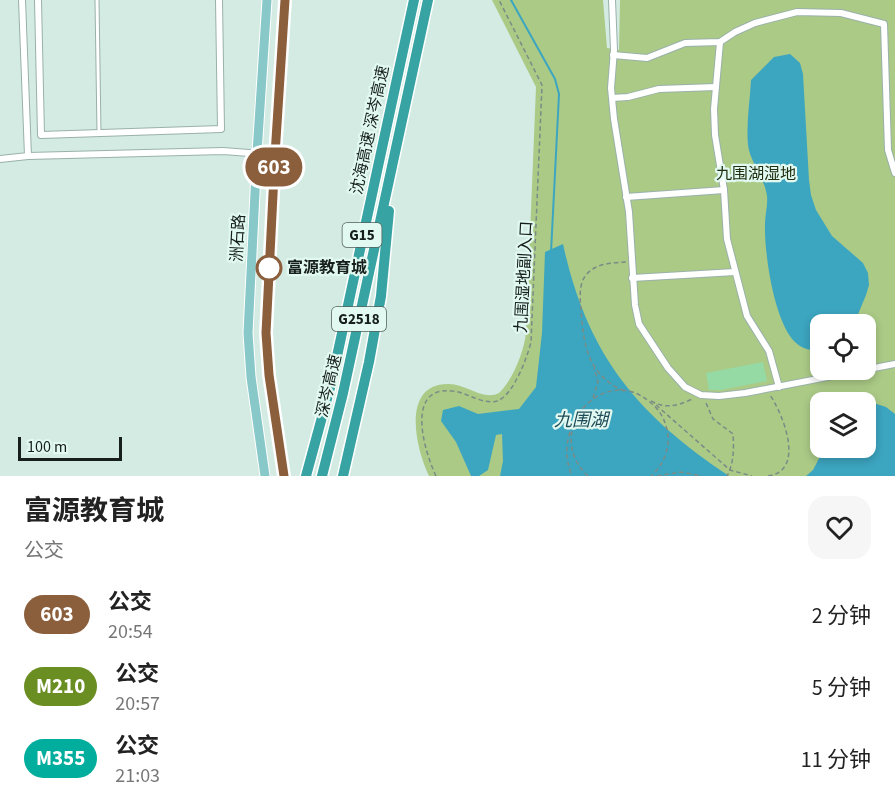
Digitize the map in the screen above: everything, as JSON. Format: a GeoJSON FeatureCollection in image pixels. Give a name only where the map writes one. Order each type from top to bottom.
{"type":"FeatureCollection","features":[{"type":"Feature","properties":{"kind":"highway","name":"沈海高速 深岑高速"},"geometry":{"type":"LineString","coordinates":[[307,473],[331,384],[414,0]]}},
{"type":"Feature","properties":{"kind":"highway","name":"沈海高速 深岑高速"},"geometry":{"type":"LineString","coordinates":[[394,162],[428,0]]}},
{"type":"Feature","properties":{"kind":"highway","name":"深岑高速"},"geometry":{"type":"LineString","coordinates":[[322,476],[341,403],[394,162]]}},
{"type":"Feature","properties":{"kind":"highway","name":"G15"},"geometry":{"type":"LineString","coordinates":[[343,476],[369,362],[381,296],[394,162]]}},
{"type":"Feature","properties":{"kind":"main road","name":"洲石路"},"geometry":{"type":"LineString","coordinates":[[265,476],[251,377],[248,333],[267,0]]}},
{"type":"Feature","properties":{"kind":"main road","name":"洲石路"},"geometry":{"type":"LineString","coordinates":[[284,476],[269,375],[266,333],[285,0]]}},
{"type":"Feature","properties":{"kind":"street"},"geometry":{"type":"LineString","coordinates":[[22,0],[28,156]]}},
{"type":"Feature","properties":{"kind":"street"},"geometry":{"type":"LineString","coordinates":[[38,0],[41,135],[221,129],[219,0]]}},
{"type":"Feature","properties":{"kind":"street"},"geometry":{"type":"LineString","coordinates":[[612,0],[612,98],[626,197],[635,306],[639,324],[668,369],[685,387],[701,395],[719,396],[779,387],[895,364]]}},
{"type":"Feature","properties":{"kind":"street"},"geometry":{"type":"LineString","coordinates":[[613,56],[647,58],[685,43],[720,42],[755,22],[797,12],[841,13],[884,24],[888,150],[895,173]]}},
{"type":"Feature","properties":{"kind":"street"},"geometry":{"type":"LineString","coordinates":[[720,42],[715,135],[724,190],[727,239],[747,316],[769,351],[779,387]]}},
{"type":"Feature","properties":{"kind":"street"},"geometry":{"type":"LineString","coordinates":[[612,98],[628,97],[659,89],[716,87]]}},
{"type":"Feature","properties":{"kind":"street"},"geometry":{"type":"LineString","coordinates":[[0,159],[28,156],[223,151],[275,155]]}},
{"type":"Feature","properties":{"kind":"street"},"geometry":{"type":"LineString","coordinates":[[626,197],[724,190]]}},
{"type":"Feature","properties":{"kind":"street"},"geometry":{"type":"LineString","coordinates":[[633,278],[735,272]]}},
{"type":"Feature","properties":{"kind":"lane"},"geometry":{"type":"LineString","coordinates":[[97,0],[99,133]]}},
{"type":"Feature","properties":{"kind":"path","name":"九围湿地副入口"},"geometry":{"type":"LineString","coordinates":[[435,476],[427,459],[424,443],[422,411],[425,404],[435,394],[450,390],[484,401],[491,402],[503,398],[511,388],[526,359],[532,334],[542,86],[499,0]]}},
{"type":"Feature","properties":{"kind":"path"},"geometry":{"type":"LineString","coordinates":[[625,391],[606,380],[587,355],[581,288],[585,276],[602,263],[631,261]]}},
{"type":"Feature","properties":{"kind":"path"},"geometry":{"type":"LineString","coordinates":[[593,365],[597,382],[593,399]]}},
{"type":"Feature","properties":{"kind":"path"},"geometry":{"type":"LineString","coordinates":[[766,389],[778,406],[786,424],[789,453],[783,469],[768,476]]}},
{"type":"Feature","properties":{"kind":"path"},"geometry":{"type":"LineString","coordinates":[[572,476],[566,451],[572,428],[583,406],[593,399],[614,391],[625,391],[637,394],[661,406],[682,404],[701,395],[713,418],[733,434],[734,448],[727,476]]}},
{"type":"Feature","properties":{"kind":"path"},"geometry":{"type":"LineString","coordinates":[[648,400],[730,470],[752,476]]}},
{"type":"Feature","properties":{"kind":"path"},"geometry":{"type":"LineString","coordinates":[[648,400],[663,417],[668,440],[662,463],[651,476]]}},
{"type":"Feature","properties":{"kind":"path"},"geometry":{"type":"LineString","coordinates":[[572,428],[573,453],[578,465],[588,476]]}},
{"type":"Feature","properties":{"kind":"path"},"geometry":{"type":"LineString","coordinates":[[657,476],[681,472],[702,476]]}},
{"type":"Feature","properties":{"kind":"green space","name":"九围湖湿地"},"geometry":{"type":"Polygon","coordinates":[[[492,0],[603,0],[607,48],[619,50],[620,0],[895,0],[895,476],[429,476],[417,435],[418,406],[423,394],[434,387],[449,384],[481,394],[499,393],[517,365],[526,333],[536,87],[492,0]]]}},
{"type":"Feature","properties":{"kind":"water"},"geometry":{"type":"Polygon","coordinates":[[[790,54],[800,63],[803,74],[809,180],[816,210],[832,236],[863,263],[868,273],[869,285],[858,314],[810,314],[810,350],[795,342],[781,319],[776,303],[766,251],[767,196],[748,145],[751,80],[774,57],[790,54]]]}},
{"type":"Feature","properties":{"kind":"water","name":"九围湖"},"geometry":{"type":"Polygon","coordinates":[[[563,244],[573,283],[586,318],[620,378],[667,429],[729,476],[500,476],[503,461],[502,434],[496,435],[488,470],[479,476],[471,476],[456,442],[441,421],[443,410],[459,406],[478,414],[519,409],[536,387],[542,333],[545,252],[563,244]]]}},
{"type":"Feature","properties":{"kind":"water"},"geometry":{"type":"Polygon","coordinates":[[[876,404],[886,407],[895,414],[895,476],[806,476],[813,470],[819,458],[876,458],[876,404]]]}},
{"type":"Feature","properties":{"kind":"building"},"geometry":{"type":"Polygon","coordinates":[[[763,362],[767,381],[721,390],[709,390],[706,373],[763,362]]]}},
{"type":"Feature","properties":{"kind":"waterway"},"geometry":{"type":"LineString","coordinates":[[511,0],[555,79],[559,94],[551,252]]}},
{"type":"Feature","properties":{"kind":"bus line","name":"603"},"geometry":{"type":"LineString","coordinates":[[284,476],[269,375],[266,333],[285,0]]}},
{"type":"Feature","properties":{"kind":"place","name":"富源教育城"},"geometry":{"type":"Point","coordinates":[269,268]}}]}
